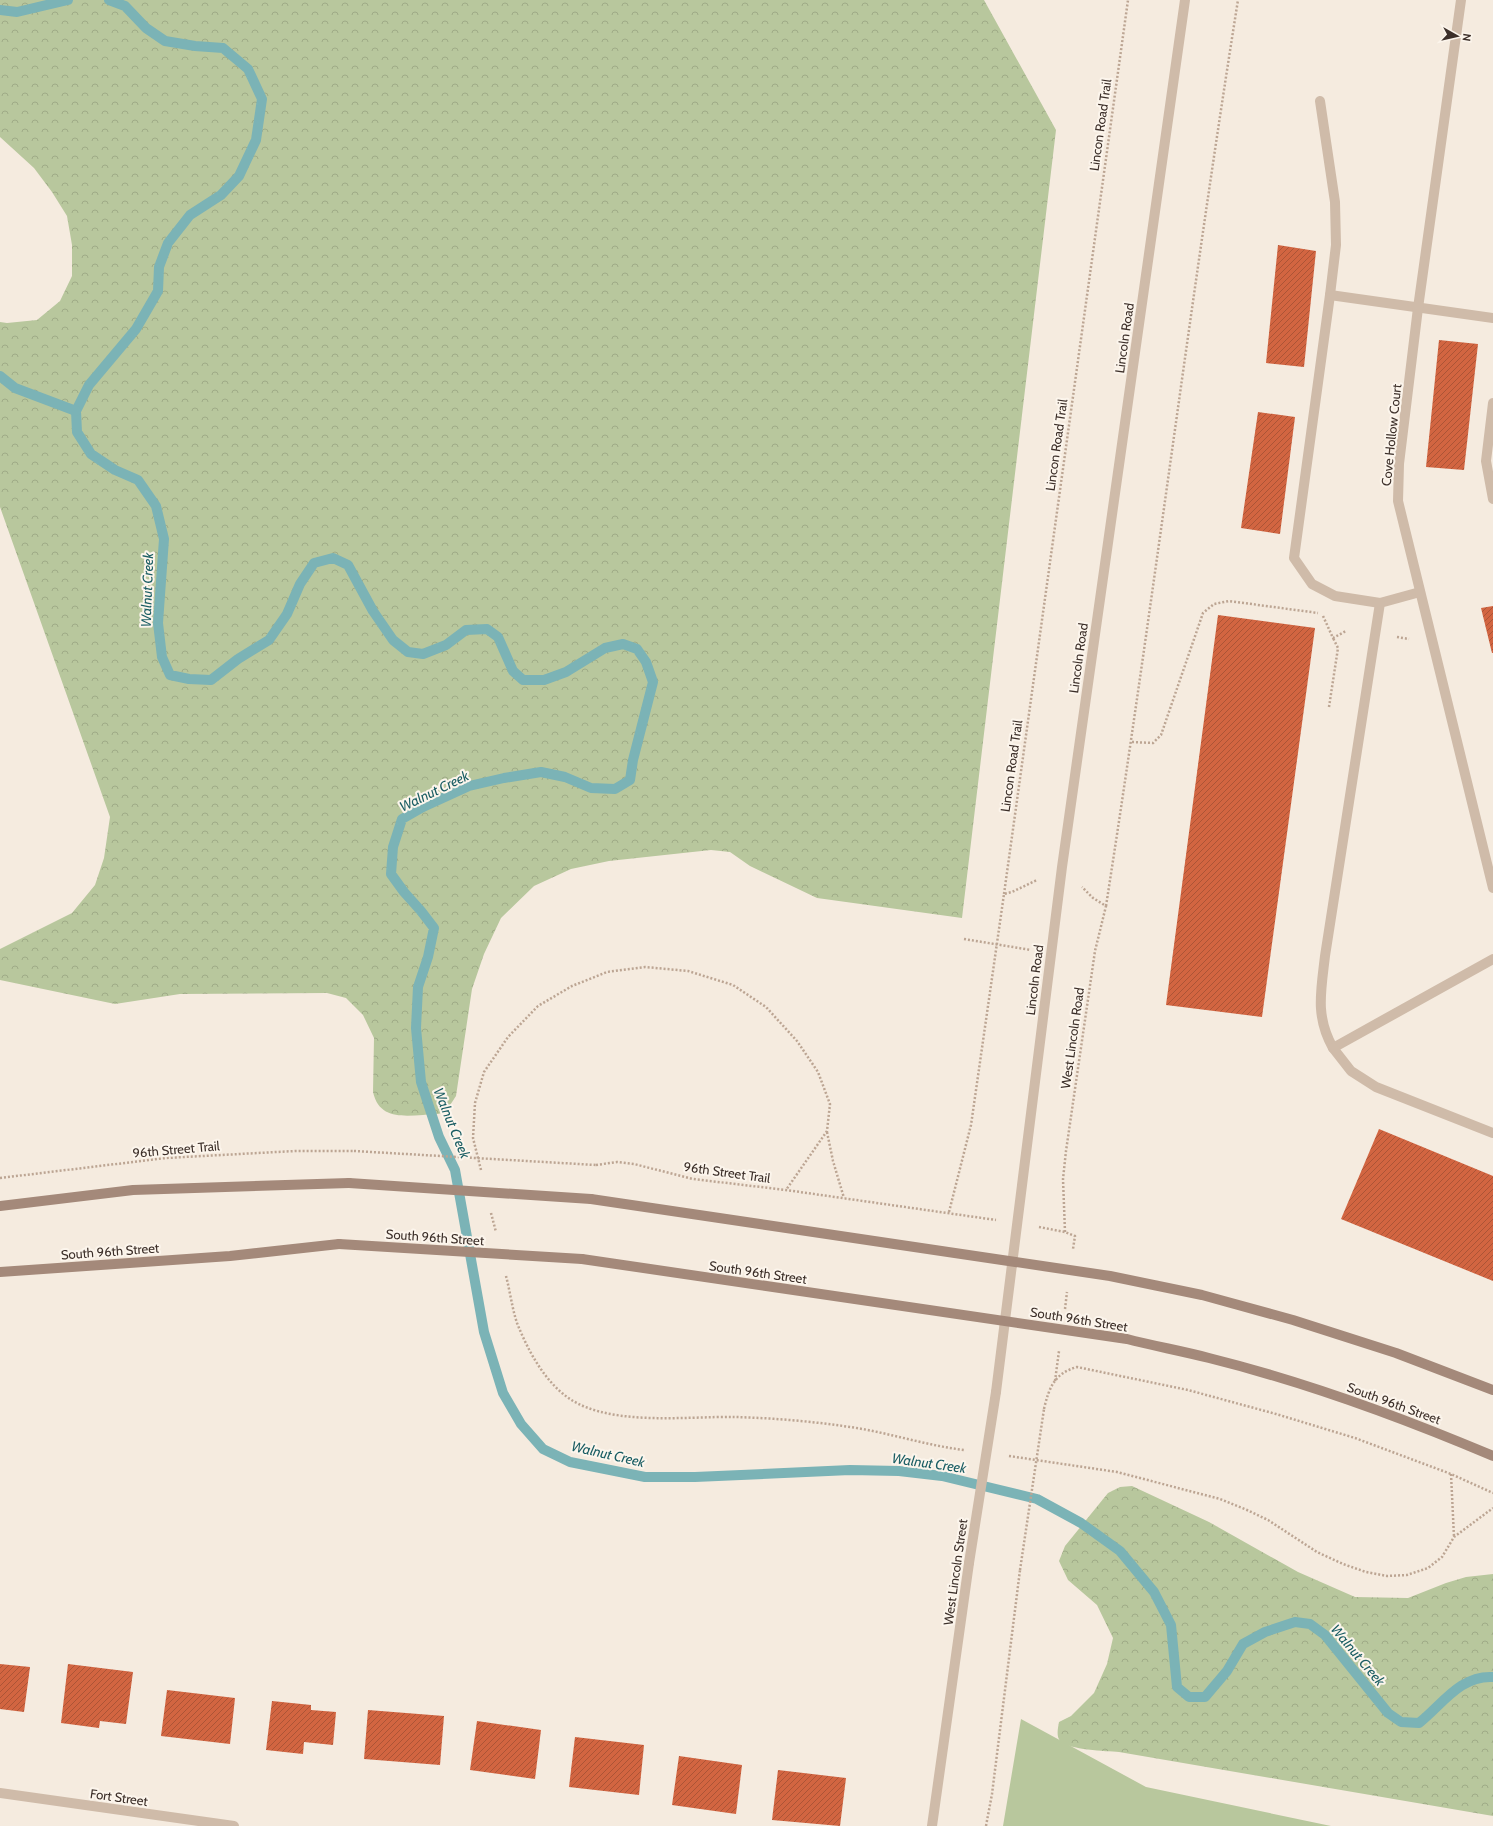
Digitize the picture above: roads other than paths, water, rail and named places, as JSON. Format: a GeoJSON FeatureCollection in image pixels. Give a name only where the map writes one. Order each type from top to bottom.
{"type":"FeatureCollection","features":[{"type":"Feature","properties":{"kind":"main road"},"geometry":{"type":"LineString","coordinates":[[0,1206],[133,1190],[349,1183],[591,1199],[1110,1276],[1202,1295],[1294,1320],[1396,1353],[1493,1390]]}},
{"type":"Feature","properties":{"kind":"main road","name":"South 96th Street"},"geometry":{"type":"LineString","coordinates":[[0,1272],[230,1256],[339,1244],[582,1259],[1134,1341],[1210,1358],[1321,1391],[1430,1429],[1493,1456]]}},
{"type":"Feature","properties":{"kind":"street","name":"Lincoln Road"},"geometry":{"type":"LineString","coordinates":[[1004,1321],[1062,867],[1185,0]]}},
{"type":"Feature","properties":{"kind":"street","name":"Cove Hollow Court"},"geometry":{"type":"LineString","coordinates":[[1461,0],[1418,308],[1399,464],[1398,501],[1493,888]]}},
{"type":"Feature","properties":{"kind":"street"},"geometry":{"type":"LineString","coordinates":[[1320,101],[1334,202],[1336,246],[1294,558],[1312,584],[1335,596],[1380,603],[1420,592]]}},
{"type":"Feature","properties":{"kind":"street"},"geometry":{"type":"LineString","coordinates":[[1330,295],[1493,318]]}},
{"type":"Feature","properties":{"kind":"street"},"geometry":{"type":"LineString","coordinates":[[1493,403],[1486,461],[1493,499]]}},
{"type":"Feature","properties":{"kind":"street"},"geometry":{"type":"LineString","coordinates":[[1380,603],[1325,956],[1320,1000],[1322,1027],[1333,1048],[1351,1071],[1376,1087],[1493,1133]]}},
{"type":"Feature","properties":{"kind":"street"},"geometry":{"type":"LineString","coordinates":[[1333,1048],[1493,959]]}},
{"type":"Feature","properties":{"kind":"street","name":"West Lincoln Street"},"geometry":{"type":"LineString","coordinates":[[932,1826],[969,1563],[996,1392],[1004,1321]]}},
{"type":"Feature","properties":{"kind":"street","name":"Fort Street"},"geometry":{"type":"LineString","coordinates":[[0,1793],[234,1826]]}},
{"type":"Feature","properties":{"kind":"waterway","name":"Walnut Creek"},"geometry":{"type":"LineString","coordinates":[[0,10],[17,12],[68,0]]}},
{"type":"Feature","properties":{"kind":"waterway","name":"Walnut Creek"},"geometry":{"type":"LineString","coordinates":[[109,0],[125,6],[146,28],[165,41],[195,46],[223,48],[248,69],[262,99],[256,140],[239,176],[221,195],[190,215],[168,243],[159,267],[158,291],[136,329],[89,385],[76,411],[77,432],[91,454],[115,470],[138,480],[156,506],[164,539],[158,623],[162,657],[170,675],[189,679],[211,680],[238,659],[269,640],[287,614],[300,584],[314,563],[333,558],[348,565],[373,611],[393,640],[408,652],[423,654],[446,645],[466,630],[487,629],[498,637],[513,671],[523,680],[544,680],[566,672],[605,648],[623,644],[637,649],[646,662],[653,682],[633,760],[630,780],[615,789],[591,788],[565,777],[541,772],[469,786],[423,807],[402,819],[393,847],[391,874],[434,928],[428,957],[418,987],[416,1028],[421,1082],[439,1137],[455,1170],[484,1332],[503,1393],[521,1424],[543,1449],[570,1462],[645,1477],[695,1477],[850,1470],[899,1471],[942,1476],[1037,1499],[1081,1523],[1120,1551],[1154,1592],[1171,1625],[1177,1687],[1189,1697],[1205,1697],[1227,1671],[1243,1644],[1265,1632],[1295,1622],[1310,1624],[1325,1635],[1388,1713],[1401,1722],[1419,1723],[1452,1692],[1461,1686],[1481,1678],[1493,1677]]}},
{"type":"Feature","properties":{"kind":"waterway"},"geometry":{"type":"LineString","coordinates":[[0,376],[15,388],[76,411]]}}]}
